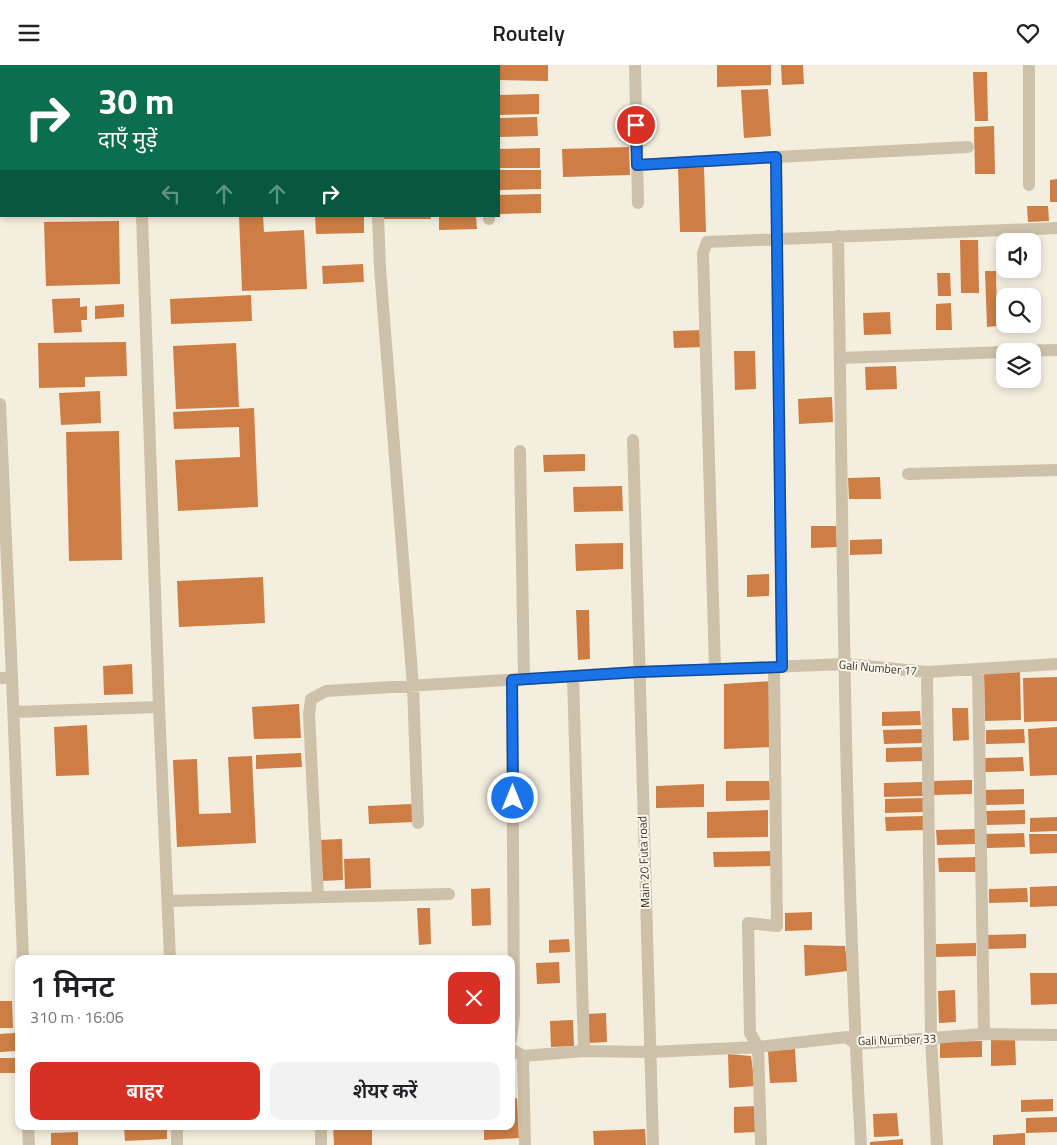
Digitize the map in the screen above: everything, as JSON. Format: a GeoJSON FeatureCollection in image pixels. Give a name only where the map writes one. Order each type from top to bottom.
{"type":"FeatureCollection","features":[{"type":"Feature","properties":{"kind":"street"},"geometry":{"type":"LineString","coordinates":[[635,65],[638,203]]}},
{"type":"Feature","properties":{"kind":"street"},"geometry":{"type":"LineString","coordinates":[[1029,65],[1029,185]]}},
{"type":"Feature","properties":{"kind":"street"},"geometry":{"type":"LineString","coordinates":[[637,165],[968,147]]}},
{"type":"Feature","properties":{"kind":"street"},"geometry":{"type":"LineString","coordinates":[[761,1145],[758,1047],[750,1033],[748,923],[777,926],[776,157]]}},
{"type":"Feature","properties":{"kind":"street"},"geometry":{"type":"LineString","coordinates":[[142,217],[159,707],[170,955]]}},
{"type":"Feature","properties":{"kind":"street"},"geometry":{"type":"LineString","coordinates":[[378,217],[380,268],[413,687],[418,823]]}},
{"type":"Feature","properties":{"kind":"street"},"geometry":{"type":"LineString","coordinates":[[716,669],[703,253],[707,242],[1057,228]]}},
{"type":"Feature","properties":{"kind":"street"},"geometry":{"type":"LineString","coordinates":[[838,236],[845,663],[856,1044],[861,1145]]}},
{"type":"Feature","properties":{"kind":"street"},"geometry":{"type":"LineString","coordinates":[[1041,350],[1057,350]]}},
{"type":"Feature","properties":{"kind":"street"},"geometry":{"type":"LineString","coordinates":[[840,358],[996,352]]}},
{"type":"Feature","properties":{"kind":"street"},"geometry":{"type":"LineString","coordinates":[[0,404],[6,677],[14,712],[22,955]]}},
{"type":"Feature","properties":{"kind":"street","name":"Main 20 Futa road"},"geometry":{"type":"LineString","coordinates":[[633,440],[638,672],[653,1145]]}},
{"type":"Feature","properties":{"kind":"street"},"geometry":{"type":"LineString","coordinates":[[515,955],[520,451]]}},
{"type":"Feature","properties":{"kind":"street"},"geometry":{"type":"LineString","coordinates":[[908,474],[1057,470]]}},
{"type":"Feature","properties":{"kind":"street","name":"Gali Number 17"},"geometry":{"type":"LineString","coordinates":[[318,897],[309,713],[311,699],[326,691],[638,672],[845,663],[927,672],[1057,664]]}},
{"type":"Feature","properties":{"kind":"street"},"geometry":{"type":"LineString","coordinates":[[978,669],[984,1034]]}},
{"type":"Feature","properties":{"kind":"street"},"geometry":{"type":"LineString","coordinates":[[927,672],[931,1039],[937,1145]]}},
{"type":"Feature","properties":{"kind":"street"},"geometry":{"type":"LineString","coordinates":[[573,676],[584,1051]]}},
{"type":"Feature","properties":{"kind":"street"},"geometry":{"type":"LineString","coordinates":[[14,712],[159,707]]}},
{"type":"Feature","properties":{"kind":"street"},"geometry":{"type":"LineString","coordinates":[[168,901],[449,894]]}},
{"type":"Feature","properties":{"kind":"street","name":"Gali Number 33"},"geometry":{"type":"LineString","coordinates":[[523,1056],[584,1051],[650,1053],[758,1047],[847,1037],[856,1044],[984,1034],[1057,1035]]}},
{"type":"Feature","properties":{"kind":"street"},"geometry":{"type":"LineString","coordinates":[[515,1051],[523,1056],[525,1145]]}},
{"type":"Feature","properties":{"kind":"street"},"geometry":{"type":"LineString","coordinates":[[28,1130],[29,1145]]}},
{"type":"Feature","properties":{"kind":"street"},"geometry":{"type":"LineString","coordinates":[[177,1130],[177,1145]]}},
{"type":"Feature","properties":{"kind":"street"},"geometry":{"type":"LineString","coordinates":[[321,1130],[321,1145]]}},
{"type":"Feature","properties":{"kind":"building"},"geometry":{"type":"Polygon","coordinates":[[[500,65],[548,65],[548,81],[500,80],[500,65]]]}},
{"type":"Feature","properties":{"kind":"building"},"geometry":{"type":"Polygon","coordinates":[[[717,65],[771,65],[771,85],[717,87],[717,65]]]}},
{"type":"Feature","properties":{"kind":"building"},"geometry":{"type":"Polygon","coordinates":[[[781,65],[803,65],[804,84],[782,85],[781,65]]]}},
{"type":"Feature","properties":{"kind":"building"},"geometry":{"type":"Polygon","coordinates":[[[973,72],[987,72],[988,121],[975,121],[973,72]]]}},
{"type":"Feature","properties":{"kind":"building"},"geometry":{"type":"Polygon","coordinates":[[[768,89],[771,136],[744,138],[741,90],[768,89]]]}},
{"type":"Feature","properties":{"kind":"building"},"geometry":{"type":"Polygon","coordinates":[[[539,94],[539,114],[500,115],[500,95],[539,94]]]}},
{"type":"Feature","properties":{"kind":"building"},"geometry":{"type":"Polygon","coordinates":[[[537,117],[538,136],[500,137],[500,118],[537,117]]]}},
{"type":"Feature","properties":{"kind":"building"},"geometry":{"type":"Polygon","coordinates":[[[994,126],[995,174],[975,174],[974,127],[994,126]]]}},
{"type":"Feature","properties":{"kind":"building"},"geometry":{"type":"Polygon","coordinates":[[[629,147],[630,175],[563,177],[562,149],[629,147]]]}},
{"type":"Feature","properties":{"kind":"building"},"geometry":{"type":"Polygon","coordinates":[[[540,148],[540,168],[500,168],[500,149],[540,148]]]}},
{"type":"Feature","properties":{"kind":"building"},"geometry":{"type":"Polygon","coordinates":[[[704,167],[706,232],[680,232],[678,168],[704,167]]]}},
{"type":"Feature","properties":{"kind":"building"},"geometry":{"type":"Polygon","coordinates":[[[500,170],[541,170],[541,189],[500,190],[500,170]]]}},
{"type":"Feature","properties":{"kind":"building"},"geometry":{"type":"Polygon","coordinates":[[[1057,179],[1057,202],[1050,202],[1050,180],[1057,179]]]}},
{"type":"Feature","properties":{"kind":"building"},"geometry":{"type":"Polygon","coordinates":[[[541,194],[541,213],[500,214],[500,195],[541,194]]]}},
{"type":"Feature","properties":{"kind":"building"},"geometry":{"type":"Polygon","coordinates":[[[1027,206],[1048,206],[1049,221],[1028,222],[1027,206]]]}},
{"type":"Feature","properties":{"kind":"building"},"geometry":{"type":"Polygon","coordinates":[[[239,217],[263,217],[264,232],[304,230],[307,289],[242,291],[239,217]]]}},
{"type":"Feature","properties":{"kind":"building"},"geometry":{"type":"Polygon","coordinates":[[[315,217],[364,217],[364,233],[316,234],[315,217]]]}},
{"type":"Feature","properties":{"kind":"building"},"geometry":{"type":"Polygon","coordinates":[[[382,217],[431,217],[431,219],[382,219],[382,217]]]}},
{"type":"Feature","properties":{"kind":"building"},"geometry":{"type":"Polygon","coordinates":[[[439,217],[476,217],[477,229],[439,230],[439,217]]]}},
{"type":"Feature","properties":{"kind":"building"},"geometry":{"type":"Polygon","coordinates":[[[119,221],[120,284],[46,286],[44,222],[119,221]]]}},
{"type":"Feature","properties":{"kind":"building"},"geometry":{"type":"Polygon","coordinates":[[[960,240],[978,240],[979,293],[961,293],[960,240]]]}},
{"type":"Feature","properties":{"kind":"building"},"geometry":{"type":"Polygon","coordinates":[[[363,264],[364,282],[323,284],[322,266],[363,264]]]}},
{"type":"Feature","properties":{"kind":"building"},"geometry":{"type":"Polygon","coordinates":[[[985,271],[996,271],[996,326],[987,327],[985,271]]]}},
{"type":"Feature","properties":{"kind":"building"},"geometry":{"type":"Polygon","coordinates":[[[937,273],[950,273],[951,296],[938,296],[937,273]]]}},
{"type":"Feature","properties":{"kind":"building"},"geometry":{"type":"Polygon","coordinates":[[[251,295],[252,321],[171,324],[170,299],[251,295]]]}},
{"type":"Feature","properties":{"kind":"building"},"geometry":{"type":"Polygon","coordinates":[[[80,298],[80,307],[87,306],[87,320],[81,320],[82,332],[54,333],[52,299],[80,298]]]}},
{"type":"Feature","properties":{"kind":"building"},"geometry":{"type":"Polygon","coordinates":[[[951,303],[952,330],[936,330],[936,304],[951,303]]]}},
{"type":"Feature","properties":{"kind":"building"},"geometry":{"type":"Polygon","coordinates":[[[124,304],[124,317],[95,319],[95,306],[124,304]]]}},
{"type":"Feature","properties":{"kind":"building"},"geometry":{"type":"Polygon","coordinates":[[[890,312],[891,334],[864,335],[863,313],[890,312]]]}},
{"type":"Feature","properties":{"kind":"building"},"geometry":{"type":"Polygon","coordinates":[[[703,330],[703,347],[674,348],[673,331],[703,330]]]}},
{"type":"Feature","properties":{"kind":"building"},"geometry":{"type":"Polygon","coordinates":[[[126,342],[127,376],[85,377],[85,387],[39,388],[38,343],[126,342]]]}},
{"type":"Feature","properties":{"kind":"building"},"geometry":{"type":"Polygon","coordinates":[[[236,343],[239,407],[176,409],[173,346],[236,343]]]}},
{"type":"Feature","properties":{"kind":"building"},"geometry":{"type":"Polygon","coordinates":[[[734,351],[755,351],[756,389],[735,390],[734,351]]]}},
{"type":"Feature","properties":{"kind":"building"},"geometry":{"type":"Polygon","coordinates":[[[896,366],[897,389],[866,390],[865,367],[896,366]]]}},
{"type":"Feature","properties":{"kind":"building"},"geometry":{"type":"Polygon","coordinates":[[[100,391],[101,423],[61,425],[59,393],[100,391]]]}},
{"type":"Feature","properties":{"kind":"building"},"geometry":{"type":"Polygon","coordinates":[[[832,397],[833,422],[799,424],[798,399],[832,397]]]}},
{"type":"Feature","properties":{"kind":"building"},"geometry":{"type":"Polygon","coordinates":[[[254,408],[258,507],[178,511],[175,460],[240,457],[239,427],[174,429],[173,412],[254,408]]]}},
{"type":"Feature","properties":{"kind":"building"},"geometry":{"type":"Polygon","coordinates":[[[119,431],[122,560],[69,561],[66,432],[119,431]]]}},
{"type":"Feature","properties":{"kind":"building"},"geometry":{"type":"Polygon","coordinates":[[[585,454],[585,471],[544,472],[543,455],[585,454]]]}},
{"type":"Feature","properties":{"kind":"building"},"geometry":{"type":"Polygon","coordinates":[[[880,477],[881,499],[849,499],[848,478],[880,477]]]}},
{"type":"Feature","properties":{"kind":"building"},"geometry":{"type":"Polygon","coordinates":[[[622,486],[623,511],[574,512],[573,487],[622,486]]]}},
{"type":"Feature","properties":{"kind":"building"},"geometry":{"type":"Polygon","coordinates":[[[811,526],[836,526],[837,547],[811,548],[811,526]]]}},
{"type":"Feature","properties":{"kind":"building"},"geometry":{"type":"Polygon","coordinates":[[[882,539],[882,554],[850,555],[850,540],[882,539]]]}},
{"type":"Feature","properties":{"kind":"building"},"geometry":{"type":"Polygon","coordinates":[[[623,543],[623,569],[576,571],[575,544],[623,543]]]}},
{"type":"Feature","properties":{"kind":"building"},"geometry":{"type":"Polygon","coordinates":[[[769,574],[769,596],[747,597],[747,575],[769,574]]]}},
{"type":"Feature","properties":{"kind":"building"},"geometry":{"type":"Polygon","coordinates":[[[263,577],[265,623],[179,627],[177,581],[263,577]]]}},
{"type":"Feature","properties":{"kind":"building"},"geometry":{"type":"Polygon","coordinates":[[[576,610],[589,610],[590,659],[578,660],[576,610]]]}},
{"type":"Feature","properties":{"kind":"building"},"geometry":{"type":"Polygon","coordinates":[[[132,664],[133,694],[104,695],[103,666],[132,664]]]}},
{"type":"Feature","properties":{"kind":"building"},"geometry":{"type":"Polygon","coordinates":[[[1020,672],[1021,720],[985,721],[984,673],[1020,672]]]}},
{"type":"Feature","properties":{"kind":"building"},"geometry":{"type":"Polygon","coordinates":[[[1057,677],[1057,721],[1024,722],[1023,678],[1057,677]]]}},
{"type":"Feature","properties":{"kind":"building"},"geometry":{"type":"Polygon","coordinates":[[[772,681],[772,747],[724,749],[724,684],[772,681]]]}},
{"type":"Feature","properties":{"kind":"building"},"geometry":{"type":"Polygon","coordinates":[[[299,704],[301,738],[254,739],[252,707],[299,704]]]}},
{"type":"Feature","properties":{"kind":"building"},"geometry":{"type":"Polygon","coordinates":[[[952,708],[968,708],[969,740],[953,741],[952,708]]]}},
{"type":"Feature","properties":{"kind":"building"},"geometry":{"type":"Polygon","coordinates":[[[920,711],[921,725],[882,726],[882,712],[920,711]]]}},
{"type":"Feature","properties":{"kind":"building"},"geometry":{"type":"Polygon","coordinates":[[[87,725],[89,775],[56,776],[54,727],[87,725]]]}},
{"type":"Feature","properties":{"kind":"building"},"geometry":{"type":"Polygon","coordinates":[[[1057,727],[1057,775],[1030,776],[1028,729],[1057,727]]]}},
{"type":"Feature","properties":{"kind":"building"},"geometry":{"type":"Polygon","coordinates":[[[922,729],[922,743],[884,744],[883,730],[922,729]]]}},
{"type":"Feature","properties":{"kind":"building"},"geometry":{"type":"Polygon","coordinates":[[[1024,729],[1025,743],[986,744],[986,730],[1024,729]]]}},
{"type":"Feature","properties":{"kind":"building"},"geometry":{"type":"Polygon","coordinates":[[[924,747],[924,761],[886,762],[886,748],[924,747]]]}},
{"type":"Feature","properties":{"kind":"building"},"geometry":{"type":"Polygon","coordinates":[[[301,753],[302,767],[256,769],[256,755],[301,753]]]}},
{"type":"Feature","properties":{"kind":"building"},"geometry":{"type":"Polygon","coordinates":[[[252,756],[256,843],[177,847],[173,760],[197,759],[199,814],[231,813],[228,757],[252,756]]]}},
{"type":"Feature","properties":{"kind":"building"},"geometry":{"type":"Polygon","coordinates":[[[1023,757],[1024,771],[985,772],[985,758],[1023,757]]]}},
{"type":"Feature","properties":{"kind":"building"},"geometry":{"type":"Polygon","coordinates":[[[972,780],[972,794],[934,795],[933,781],[972,780]]]}},
{"type":"Feature","properties":{"kind":"building"},"geometry":{"type":"Polygon","coordinates":[[[726,781],[769,781],[771,800],[726,801],[726,781]]]}},
{"type":"Feature","properties":{"kind":"building"},"geometry":{"type":"Polygon","coordinates":[[[922,782],[923,796],[884,797],[884,783],[922,782]]]}},
{"type":"Feature","properties":{"kind":"building"},"geometry":{"type":"Polygon","coordinates":[[[704,784],[704,807],[656,808],[656,786],[704,784]]]}},
{"type":"Feature","properties":{"kind":"building"},"geometry":{"type":"Polygon","coordinates":[[[1024,789],[1024,804],[986,805],[985,790],[1024,789]]]}},
{"type":"Feature","properties":{"kind":"building"},"geometry":{"type":"Polygon","coordinates":[[[923,798],[924,812],[885,813],[885,799],[923,798]]]}},
{"type":"Feature","properties":{"kind":"building"},"geometry":{"type":"Polygon","coordinates":[[[412,804],[413,822],[369,824],[368,806],[412,804]]]}},
{"type":"Feature","properties":{"kind":"building"},"geometry":{"type":"Polygon","coordinates":[[[768,810],[768,837],[707,838],[707,812],[768,810]]]}},
{"type":"Feature","properties":{"kind":"building"},"geometry":{"type":"Polygon","coordinates":[[[1025,810],[1025,824],[987,825],[986,811],[1025,810]]]}},
{"type":"Feature","properties":{"kind":"building"},"geometry":{"type":"Polygon","coordinates":[[[924,816],[925,830],[886,831],[885,817],[924,816]]]}},
{"type":"Feature","properties":{"kind":"building"},"geometry":{"type":"Polygon","coordinates":[[[1057,817],[1057,831],[1030,832],[1030,818],[1057,817]]]}},
{"type":"Feature","properties":{"kind":"building"},"geometry":{"type":"Polygon","coordinates":[[[975,829],[975,844],[937,845],[936,830],[975,829]]]}},
{"type":"Feature","properties":{"kind":"building"},"geometry":{"type":"Polygon","coordinates":[[[1024,833],[1025,847],[986,848],[986,834],[1024,833]]]}},
{"type":"Feature","properties":{"kind":"building"},"geometry":{"type":"Polygon","coordinates":[[[1029,834],[1057,834],[1057,853],[1030,854],[1029,834]]]}},
{"type":"Feature","properties":{"kind":"building"},"geometry":{"type":"Polygon","coordinates":[[[342,839],[343,880],[321,881],[319,840],[342,839]]]}},
{"type":"Feature","properties":{"kind":"building"},"geometry":{"type":"Polygon","coordinates":[[[775,851],[775,866],[714,867],[713,852],[775,851]]]}},
{"type":"Feature","properties":{"kind":"building"},"geometry":{"type":"Polygon","coordinates":[[[977,857],[977,872],[939,872],[938,858],[977,857]]]}},
{"type":"Feature","properties":{"kind":"building"},"geometry":{"type":"Polygon","coordinates":[[[370,858],[371,888],[345,889],[344,859],[370,858]]]}},
{"type":"Feature","properties":{"kind":"building"},"geometry":{"type":"Polygon","coordinates":[[[1057,886],[1057,906],[1030,907],[1030,887],[1057,886]]]}},
{"type":"Feature","properties":{"kind":"building"},"geometry":{"type":"Polygon","coordinates":[[[490,888],[491,925],[472,926],[471,889],[490,888]]]}},
{"type":"Feature","properties":{"kind":"building"},"geometry":{"type":"Polygon","coordinates":[[[1027,888],[1028,902],[989,903],[989,889],[1027,888]]]}},
{"type":"Feature","properties":{"kind":"building"},"geometry":{"type":"Polygon","coordinates":[[[417,908],[430,908],[431,944],[419,945],[417,908]]]}},
{"type":"Feature","properties":{"kind":"building"},"geometry":{"type":"Polygon","coordinates":[[[812,912],[812,930],[785,931],[785,913],[812,912]]]}},
{"type":"Feature","properties":{"kind":"building"},"geometry":{"type":"Polygon","coordinates":[[[1026,934],[1026,948],[988,949],[988,935],[1026,934]]]}},
{"type":"Feature","properties":{"kind":"building"},"geometry":{"type":"Polygon","coordinates":[[[569,939],[570,952],[549,953],[549,940],[569,939]]]}},
{"type":"Feature","properties":{"kind":"building"},"geometry":{"type":"Polygon","coordinates":[[[976,943],[976,956],[936,957],[936,944],[976,943]]]}},
{"type":"Feature","properties":{"kind":"building"},"geometry":{"type":"Polygon","coordinates":[[[804,945],[845,946],[848,971],[805,976],[804,945]]]}},
{"type":"Feature","properties":{"kind":"building"},"geometry":{"type":"Polygon","coordinates":[[[559,962],[560,983],[537,984],[536,963],[559,962]]]}},
{"type":"Feature","properties":{"kind":"building"},"geometry":{"type":"Polygon","coordinates":[[[1030,973],[1057,973],[1057,1004],[1031,1005],[1030,973]]]}},
{"type":"Feature","properties":{"kind":"building"},"geometry":{"type":"Polygon","coordinates":[[[955,990],[956,1022],[939,1023],[938,991],[955,990]]]}},
{"type":"Feature","properties":{"kind":"building"},"geometry":{"type":"Polygon","coordinates":[[[0,1001],[12,1001],[13,1028],[0,1028],[0,1001]]]}},
{"type":"Feature","properties":{"kind":"building"},"geometry":{"type":"Polygon","coordinates":[[[606,1013],[607,1042],[588,1043],[586,1014],[606,1013]]]}},
{"type":"Feature","properties":{"kind":"building"},"geometry":{"type":"Polygon","coordinates":[[[573,1020],[574,1046],[551,1047],[550,1021],[573,1020]]]}},
{"type":"Feature","properties":{"kind":"building"},"geometry":{"type":"Polygon","coordinates":[[[15,1033],[15,1051],[0,1052],[0,1034],[15,1033]]]}},
{"type":"Feature","properties":{"kind":"building"},"geometry":{"type":"Polygon","coordinates":[[[1015,1037],[1016,1065],[991,1066],[991,1038],[1015,1037]]]}},
{"type":"Feature","properties":{"kind":"building"},"geometry":{"type":"Polygon","coordinates":[[[982,1041],[982,1057],[940,1058],[940,1042],[982,1041]]]}},
{"type":"Feature","properties":{"kind":"building"},"geometry":{"type":"Polygon","coordinates":[[[795,1049],[797,1082],[770,1083],[768,1051],[795,1049]]]}},
{"type":"Feature","properties":{"kind":"building"},"geometry":{"type":"Polygon","coordinates":[[[728,1054],[751,1056],[755,1086],[729,1088],[728,1054]]]}},
{"type":"Feature","properties":{"kind":"building"},"geometry":{"type":"Polygon","coordinates":[[[0,1058],[15,1058],[15,1073],[0,1073],[0,1058]]]}},
{"type":"Feature","properties":{"kind":"building"},"geometry":{"type":"Polygon","coordinates":[[[515,1098],[517,1098],[519,1138],[484,1140],[484,1130],[515,1130],[515,1098]]]}},
{"type":"Feature","properties":{"kind":"building"},"geometry":{"type":"Polygon","coordinates":[[[1053,1099],[1053,1111],[1021,1112],[1021,1100],[1053,1099]]]}},
{"type":"Feature","properties":{"kind":"building"},"geometry":{"type":"Polygon","coordinates":[[[756,1106],[757,1132],[734,1133],[734,1107],[756,1106]]]}},
{"type":"Feature","properties":{"kind":"building"},"geometry":{"type":"Polygon","coordinates":[[[897,1113],[899,1136],[874,1137],[873,1114],[897,1113]]]}},
{"type":"Feature","properties":{"kind":"building"},"geometry":{"type":"Polygon","coordinates":[[[1057,1117],[1057,1132],[1026,1133],[1026,1118],[1057,1117]]]}},
{"type":"Feature","properties":{"kind":"building"},"geometry":{"type":"Polygon","coordinates":[[[645,1129],[646,1145],[594,1145],[593,1131],[645,1129]]]}},
{"type":"Feature","properties":{"kind":"building"},"geometry":{"type":"Polygon","coordinates":[[[124,1130],[167,1130],[167,1139],[125,1141],[124,1130]]]}},
{"type":"Feature","properties":{"kind":"building"},"geometry":{"type":"Polygon","coordinates":[[[333,1130],[372,1130],[372,1145],[334,1145],[333,1130]]]}},
{"type":"Feature","properties":{"kind":"building"},"geometry":{"type":"Polygon","coordinates":[[[78,1132],[78,1145],[51,1145],[51,1133],[78,1132]]]}},
{"type":"Feature","properties":{"kind":"building"},"geometry":{"type":"Polygon","coordinates":[[[1025,1133],[1025,1145],[993,1145],[993,1135],[1025,1133]]]}},
{"type":"Feature","properties":{"kind":"building"},"geometry":{"type":"Polygon","coordinates":[[[903,1139],[903,1145],[870,1145],[870,1142],[903,1139]]]}},
{"type":"Feature","properties":{"kind":"route"},"geometry":{"type":"LineString","coordinates":[[513,798],[512,680],[638,672],[782,667],[776,157],[637,165],[636,125]]}}]}
